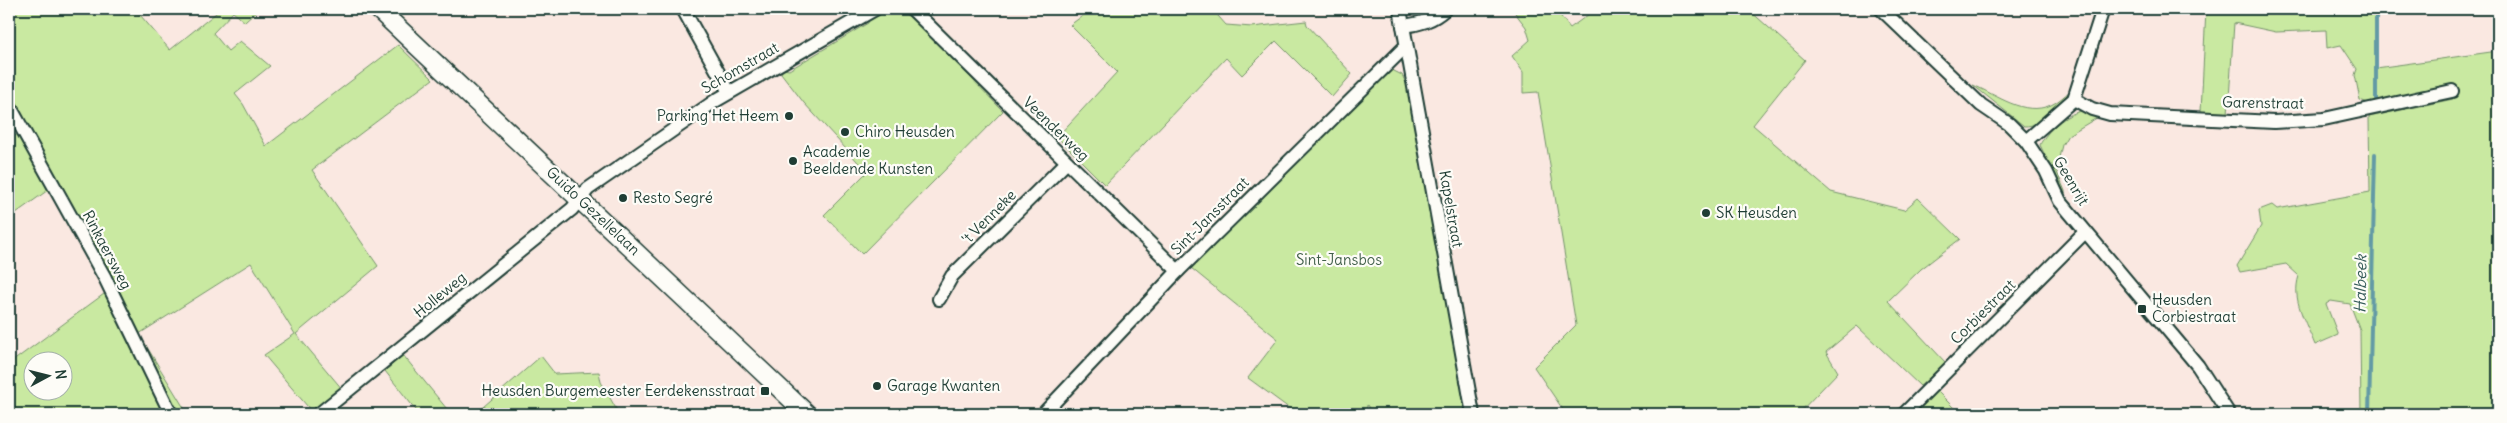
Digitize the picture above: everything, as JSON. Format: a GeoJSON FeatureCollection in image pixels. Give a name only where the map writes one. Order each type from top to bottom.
{"type":"FeatureCollection","features":[{"type":"Feature","properties":{"kind":"main road","name":"Guido Gezellelaan"},"geometry":{"type":"LineString","coordinates":[[378,9],[807,414]]}},
{"type":"Feature","properties":{"kind":"street"},"geometry":{"type":"LineString","coordinates":[[683,9],[729,92]]}},
{"type":"Feature","properties":{"kind":"street","name":"Schomstraat"},"geometry":{"type":"LineString","coordinates":[[580,199],[588,189],[729,92],[875,9]]}},
{"type":"Feature","properties":{"kind":"street","name":"Veenderweg"},"geometry":{"type":"LineString","coordinates":[[912,9],[1178,271]]}},
{"type":"Feature","properties":{"kind":"street","name":"Kapelstraat"},"geometry":{"type":"LineString","coordinates":[[1400,9],[1473,414]]}},
{"type":"Feature","properties":{"kind":"street"},"geometry":{"type":"LineString","coordinates":[[1403,26],[1426,22],[1437,16],[1444,9]]}},
{"type":"Feature","properties":{"kind":"street","name":"Geenrijt"},"geometry":{"type":"LineString","coordinates":[[1881,9],[1981,105],[2009,124],[2026,141],[2046,171],[2052,188],[2060,201],[2198,366],[2230,414]]}},
{"type":"Feature","properties":{"kind":"street"},"geometry":{"type":"LineString","coordinates":[[2026,141],[2074,99],[2103,9]]}},
{"type":"Feature","properties":{"kind":"street","name":"Sint-Jansstraat"},"geometry":{"type":"LineString","coordinates":[[1044,414],[1178,271],[1406,46]]}},
{"type":"Feature","properties":{"kind":"street","name":"Garenstraat"},"geometry":{"type":"LineString","coordinates":[[2074,99],[2092,109],[2110,114],[2274,122],[2324,119],[2452,91]]}},
{"type":"Feature","properties":{"kind":"street","name":"Rinkaersweg"},"geometry":{"type":"LineString","coordinates":[[9,105],[105,278],[170,414]]}},
{"type":"Feature","properties":{"kind":"street","name":"'t Venneke"},"geometry":{"type":"LineString","coordinates":[[939,299],[952,276],[1067,162]]}},
{"type":"Feature","properties":{"kind":"street","name":"Holleweg"},"geometry":{"type":"LineString","coordinates":[[319,414],[572,209],[580,199]]}},
{"type":"Feature","properties":{"kind":"street","name":"Corbiestraat"},"geometry":{"type":"LineString","coordinates":[[1904,414],[2084,232]]}},
{"type":"Feature","properties":{"kind":"green space"},"geometry":{"type":"Polygon","coordinates":[[[9,9],[135,9],[170,50],[221,9],[259,9],[245,22],[233,12],[213,33],[228,51],[240,41],[270,66],[235,94],[243,104],[266,146],[398,45],[433,79],[312,170],[378,266],[296,334],[343,390],[313,413],[264,355],[295,334],[251,263],[139,334],[184,408],[176,414],[99,253],[9,97],[9,9]]]}},
{"type":"Feature","properties":{"kind":"green space"},"geometry":{"type":"Polygon","coordinates":[[[886,9],[904,9],[1003,111],[862,254],[824,215],[867,172],[804,103],[781,73],[783,69],[789,70],[868,23],[869,18],[886,9]]]}},
{"type":"Feature","properties":{"kind":"green space"},"geometry":{"type":"Polygon","coordinates":[[[1092,9],[1212,9],[1226,25],[1252,27],[1306,21],[1307,25],[1352,74],[1332,97],[1276,41],[1242,75],[1226,58],[1105,185],[1057,137],[1117,72],[1070,25],[1092,9]]]}},
{"type":"Feature","properties":{"kind":"green space","name":"SK Heusden"},"geometry":{"type":"Polygon","coordinates":[[[1512,9],[1555,9],[1570,28],[1596,9],[1748,9],[1805,60],[1753,125],[1831,192],[1904,210],[1918,198],[1960,239],[1921,269],[1888,301],[1946,363],[1920,386],[1857,326],[1826,352],[1838,372],[1798,414],[1566,414],[1534,367],[1576,325],[1538,92],[1523,93],[1523,72],[1512,56],[1530,40],[1526,27],[1512,9]]]}},
{"type":"Feature","properties":{"kind":"green space"},"geometry":{"type":"Polygon","coordinates":[[[2206,9],[2376,9],[2376,68],[2498,51],[2498,414],[2361,414],[2360,330],[2350,304],[2331,301],[2326,304],[2338,335],[2315,345],[2298,302],[2297,285],[2299,276],[2286,264],[2240,272],[2237,266],[2261,226],[2259,210],[2272,205],[2277,209],[2370,192],[2369,117],[2453,99],[2453,86],[2368,103],[2360,100],[2355,75],[2357,69],[2341,45],[2327,48],[2326,30],[2276,32],[2234,23],[2228,114],[2201,112],[2206,9]]]}},
{"type":"Feature","properties":{"kind":"green space","name":"Sint-Jansbos"},"geometry":{"type":"Polygon","coordinates":[[[1392,70],[1402,75],[1408,87],[1467,414],[1373,414],[1367,405],[1366,414],[1297,414],[1248,378],[1278,339],[1191,268],[1385,73],[1392,70]]]}},
{"type":"Feature","properties":{"kind":"green space"},"geometry":{"type":"Polygon","coordinates":[[[1973,85],[2021,107],[2031,108],[2051,105],[2059,101],[2070,91],[2044,119],[2038,123],[2024,126],[1973,85]]]}},
{"type":"Feature","properties":{"kind":"green space"},"geometry":{"type":"Polygon","coordinates":[[[2082,111],[2100,116],[2068,135],[2062,145],[2056,170],[2065,191],[2065,197],[2040,145],[2047,134],[2064,119],[2076,112],[2082,111]]]}},
{"type":"Feature","properties":{"kind":"green space"},"geometry":{"type":"Polygon","coordinates":[[[18,134],[51,188],[9,218],[9,139],[18,134]]]}},
{"type":"Feature","properties":{"kind":"green space"},"geometry":{"type":"Polygon","coordinates":[[[108,291],[135,354],[165,414],[9,414],[9,364],[22,354],[22,400],[72,400],[72,350],[28,350],[108,291]]]}},
{"type":"Feature","properties":{"kind":"green space"},"geometry":{"type":"Polygon","coordinates":[[[403,355],[451,414],[419,414],[385,371],[403,355]]]}},
{"type":"Feature","properties":{"kind":"green space"},"geometry":{"type":"Polygon","coordinates":[[[541,356],[555,374],[599,372],[601,382],[619,414],[475,414],[541,356]]]}},
{"type":"Feature","properties":{"kind":"green space"},"geometry":{"type":"Polygon","coordinates":[[[1936,390],[1960,414],[1913,414],[1936,390]]]}},
{"type":"Feature","properties":{"kind":"waterway","name":"Halbeek"},"geometry":{"type":"LineString","coordinates":[[2376,9],[2376,99]]}},
{"type":"Feature","properties":{"kind":"waterway","name":"Halbeek"},"geometry":{"type":"LineString","coordinates":[[2369,414],[2375,154]]}},
{"type":"Feature","properties":{"kind":"place","name":"Parking Het Heem"},"geometry":{"type":"Point","coordinates":[789,116]}},
{"type":"Feature","properties":{"kind":"place","name":"Chiro Heusden"},"geometry":{"type":"Point","coordinates":[845,132]}},
{"type":"Feature","properties":{"kind":"place","name":"Academie Beeldende Kunsten"},"geometry":{"type":"Point","coordinates":[793,161]}},
{"type":"Feature","properties":{"kind":"place","name":"Resto Segré"},"geometry":{"type":"Point","coordinates":[623,198]}},
{"type":"Feature","properties":{"kind":"place","name":"SK Heusden"},"geometry":{"type":"Point","coordinates":[1706,213]}},
{"type":"Feature","properties":{"kind":"place","name":"Heusden Corbiestraat"},"geometry":{"type":"Point","coordinates":[2142,309]}},
{"type":"Feature","properties":{"kind":"place","name":"Garage Kwanten"},"geometry":{"type":"Point","coordinates":[877,386]}},
{"type":"Feature","properties":{"kind":"place","name":"Heusden Burgemeester Eerdekensstraat"},"geometry":{"type":"Point","coordinates":[765,391]}}]}
